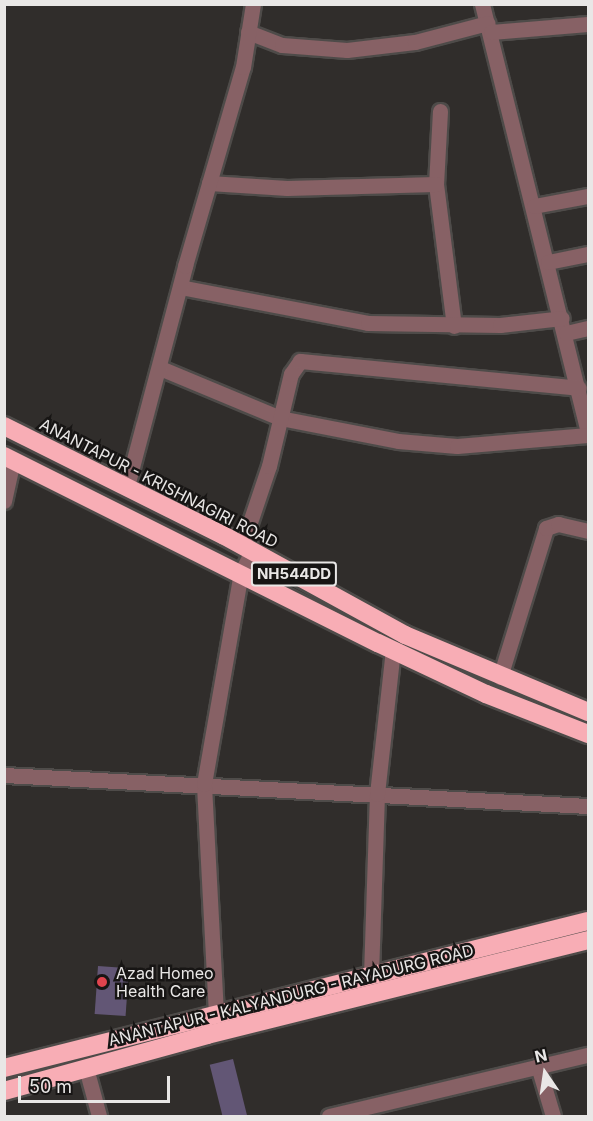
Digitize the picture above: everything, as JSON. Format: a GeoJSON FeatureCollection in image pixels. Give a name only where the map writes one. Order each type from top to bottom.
{"type":"FeatureCollection","features":[{"type":"Feature","properties":{"kind":"highway","name":"ANANTAPUR - KRISHNAGIRI ROAD"},"geometry":{"type":"LineString","coordinates":[[4,426],[247,548],[405,634],[500,677],[588,712]]}},
{"type":"Feature","properties":{"kind":"highway","name":"NH544DD"},"geometry":{"type":"LineString","coordinates":[[9,458],[393,650],[486,694],[588,734]]}},
{"type":"Feature","properties":{"kind":"highway","name":"ANANTAPUR - KALYANDURG - RAYADURG ROAD"},"geometry":{"type":"LineString","coordinates":[[4,1068],[588,921]]}},
{"type":"Feature","properties":{"kind":"highway","name":"ANANTAPUR - KALYANDURG - RAYADURG ROAD"},"geometry":{"type":"LineString","coordinates":[[4,1090],[588,940]]}},
{"type":"Feature","properties":{"kind":"street"},"geometry":{"type":"LineString","coordinates":[[127,486],[180,287],[243,67],[253,4]]}},
{"type":"Feature","properties":{"kind":"street"},"geometry":{"type":"LineString","coordinates":[[160,368],[280,418],[423,444],[457,446],[588,433],[583,393],[482,4]]}},
{"type":"Feature","properties":{"kind":"street"},"geometry":{"type":"LineString","coordinates":[[248,32],[282,45],[346,50],[415,42],[490,28],[588,24]]}},
{"type":"Feature","properties":{"kind":"street"},"geometry":{"type":"LineString","coordinates":[[440,111],[436,184],[453,326]]}},
{"type":"Feature","properties":{"kind":"street"},"geometry":{"type":"LineString","coordinates":[[209,183],[287,188],[436,184]]}},
{"type":"Feature","properties":{"kind":"street"},"geometry":{"type":"LineString","coordinates":[[534,206],[588,196]]}},
{"type":"Feature","properties":{"kind":"street"},"geometry":{"type":"LineString","coordinates":[[548,262],[588,254]]}},
{"type":"Feature","properties":{"kind":"street"},"geometry":{"type":"LineString","coordinates":[[180,287],[348,321],[453,326],[564,325],[588,328]]}},
{"type":"Feature","properties":{"kind":"street"},"geometry":{"type":"LineString","coordinates":[[216,1014],[204,784],[241,573],[294,367],[303,360],[583,393]]}},
{"type":"Feature","properties":{"kind":"street"},"geometry":{"type":"LineString","coordinates":[[4,501],[9,458]]}},
{"type":"Feature","properties":{"kind":"street"},"geometry":{"type":"LineString","coordinates":[[500,677],[546,528],[558,524],[588,531]]}},
{"type":"Feature","properties":{"kind":"street"},"geometry":{"type":"LineString","coordinates":[[371,975],[377,794],[393,650]]}},
{"type":"Feature","properties":{"kind":"street"},"geometry":{"type":"LineString","coordinates":[[4,775],[588,806]]}},
{"type":"Feature","properties":{"kind":"street"},"geometry":{"type":"LineString","coordinates":[[329,1116],[588,1055]]}},
{"type":"Feature","properties":{"kind":"street"},"geometry":{"type":"LineString","coordinates":[[538,1066],[553,1116]]}},
{"type":"Feature","properties":{"kind":"street"},"geometry":{"type":"LineString","coordinates":[[86,1068],[99,1116]]}},
{"type":"Feature","properties":{"kind":"building"},"geometry":{"type":"Polygon","coordinates":[[[98,966],[129,968],[126,1016],[95,1014],[98,966]]]}},
{"type":"Feature","properties":{"kind":"building"},"geometry":{"type":"Polygon","coordinates":[[[233,1059],[247,1116],[222,1116],[210,1065],[233,1059]]]}},
{"type":"Feature","properties":{"kind":"place","name":"Azad Homeo Health Care"},"geometry":{"type":"Point","coordinates":[102,982]}}]}
